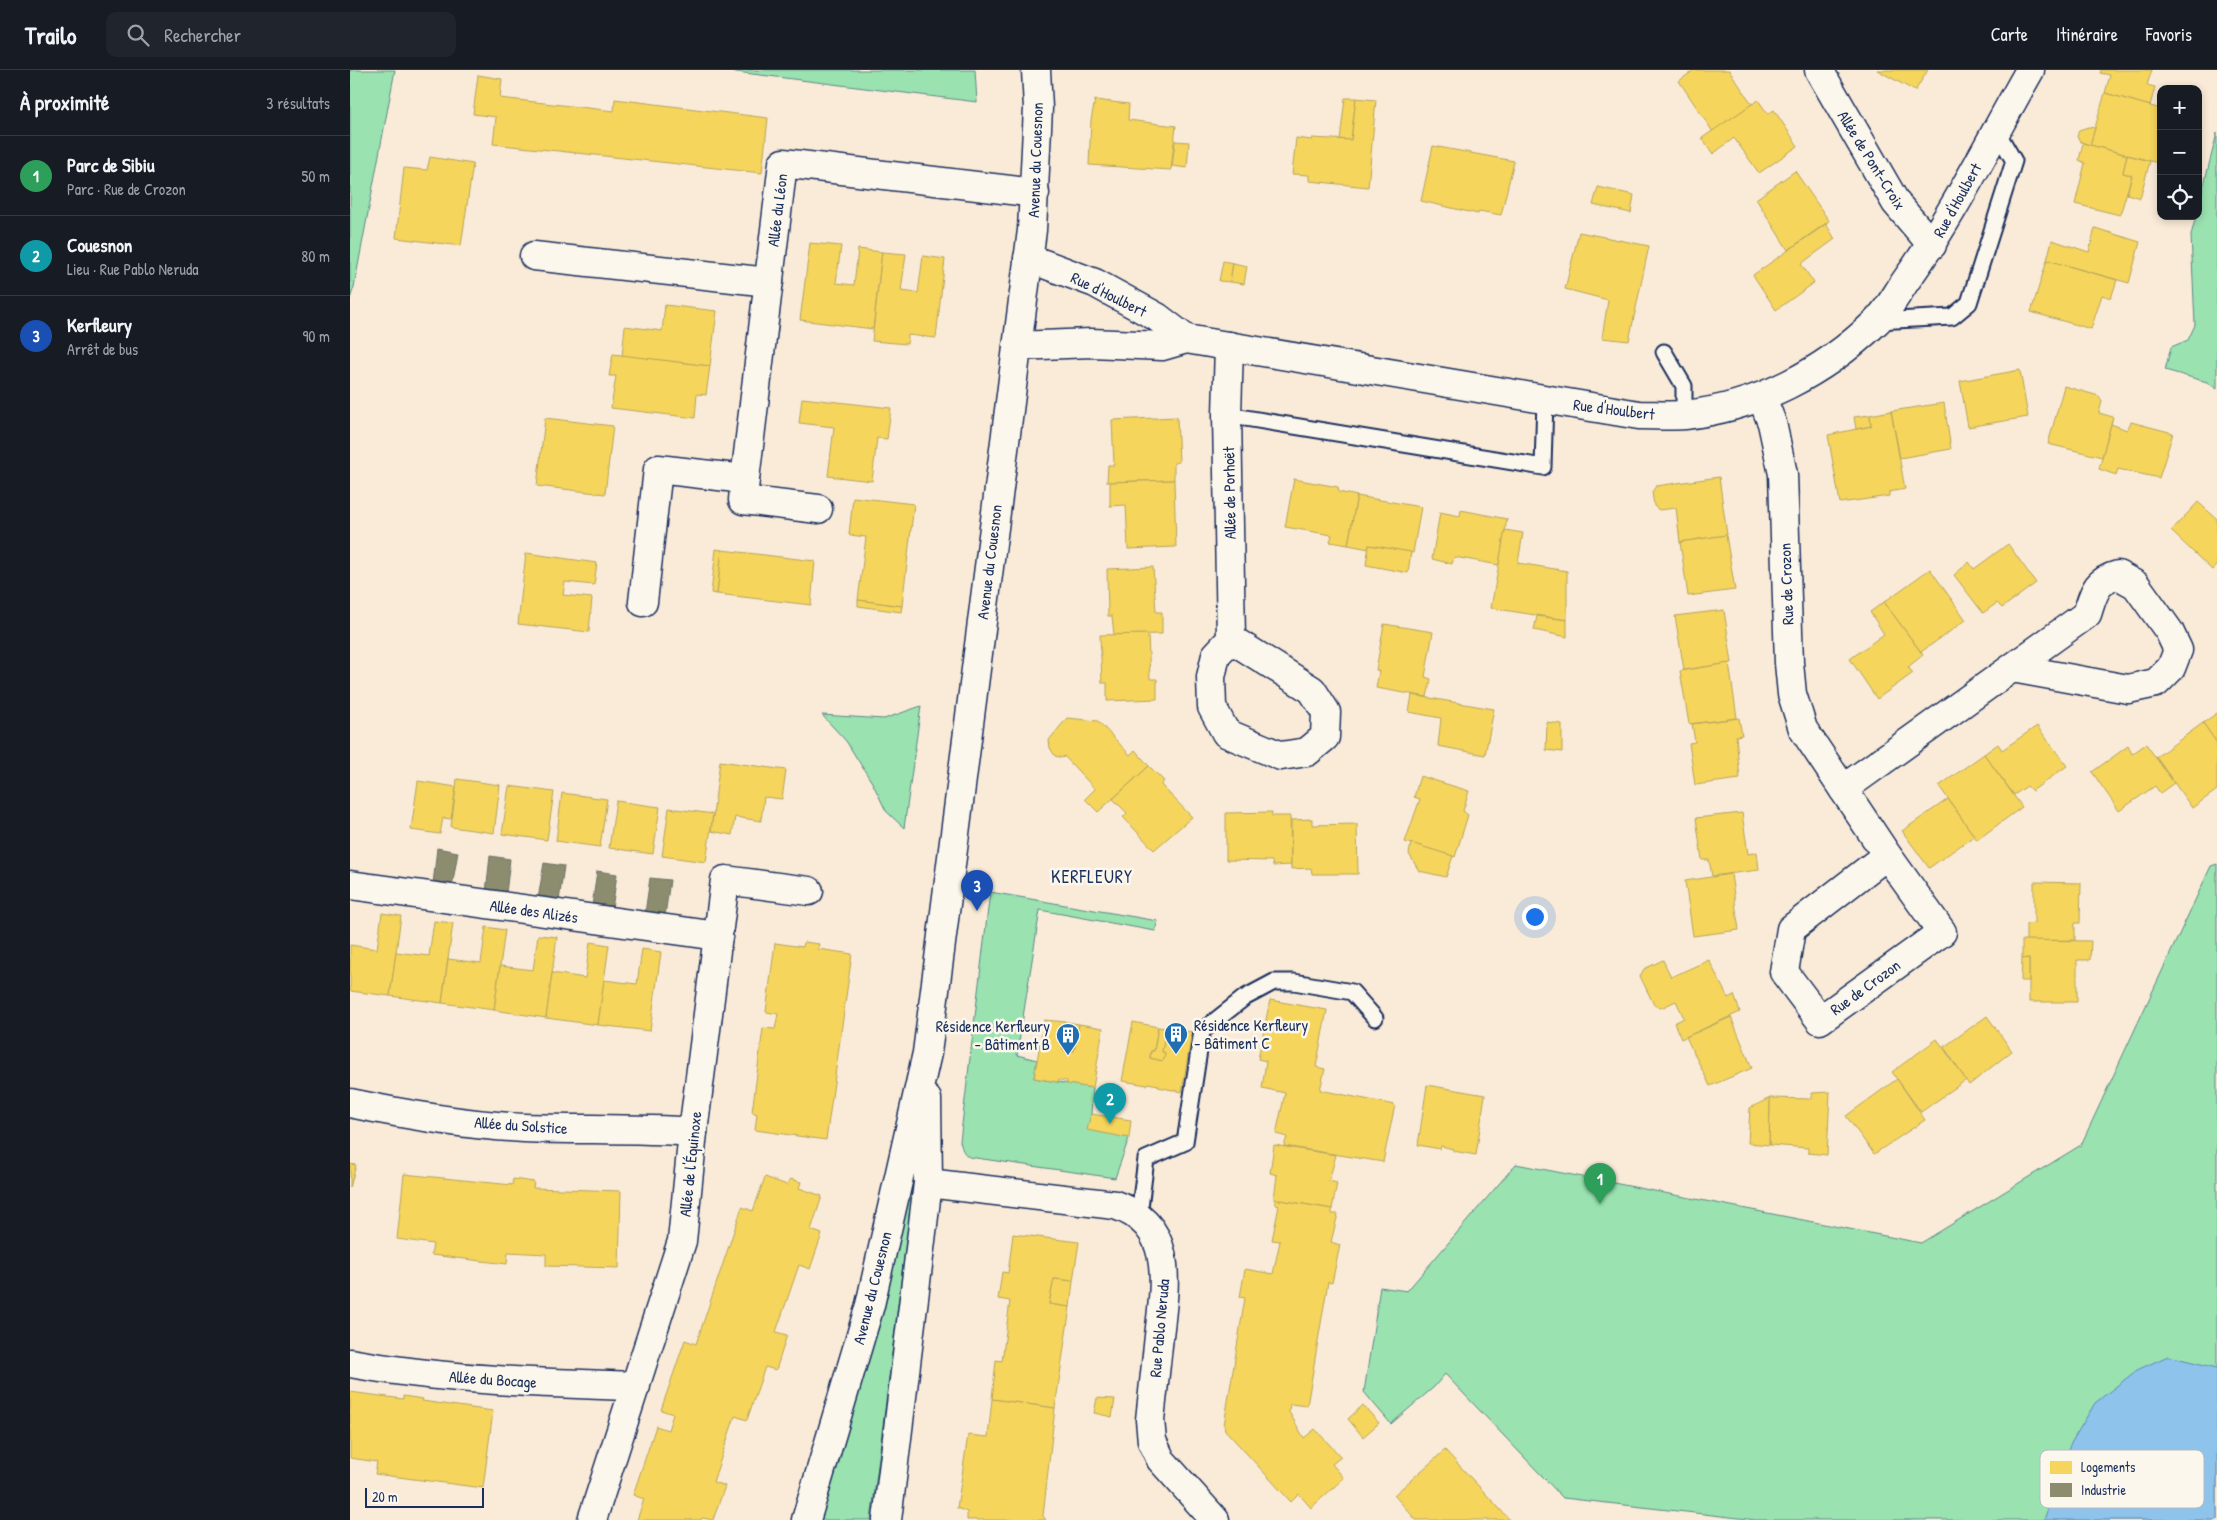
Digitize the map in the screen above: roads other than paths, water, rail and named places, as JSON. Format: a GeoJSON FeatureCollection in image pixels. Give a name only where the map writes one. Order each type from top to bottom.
{"type":"FeatureCollection","features":[{"type":"Feature","properties":{"kind":"street","name":"Avenue du Couesnon"},"geometry":{"type":"LineString","coordinates":[[806,1520],[870,1305],[927,1053],[1028,258],[1035,193],[1038,108],[1036,70]]}},
{"type":"Feature","properties":{"kind":"street","name":"Allée de Pont-Croix"},"geometry":{"type":"LineString","coordinates":[[1819,70],[1896,203],[1932,245]]}},
{"type":"Feature","properties":{"kind":"street","name":"Rue d'Houlbert"},"geometry":{"type":"LineString","coordinates":[[1017,346],[1091,343],[1162,346],[1186,339],[1639,415],[1684,415],[1720,410],[1762,398],[1797,382],[1825,364],[1877,321],[1932,245],[2030,70]]}},
{"type":"Feature","properties":{"kind":"street","name":"Allée du Léon"},"geometry":{"type":"LineString","coordinates":[[818,509],[743,500],[783,163],[1035,193]]}},
{"type":"Feature","properties":{"kind":"street"},"geometry":{"type":"LineString","coordinates":[[534,256],[680,263],[769,282]]}},
{"type":"Feature","properties":{"kind":"street","name":"Rue d'Houlbert"},"geometry":{"type":"LineString","coordinates":[[1028,258],[1096,284],[1157,317],[1186,339]]}},
{"type":"Feature","properties":{"kind":"street","name":"Allée de Porhoët"},"geometry":{"type":"LineString","coordinates":[[1229,346],[1227,415],[1231,639]]}},
{"type":"Feature","properties":{"kind":"street","name":"Rue de Crozon"},"geometry":{"type":"LineString","coordinates":[[1762,398],[1772,423],[1783,474],[1789,663],[1792,694],[1803,729],[1887,855],[1942,932],[1820,1020],[1784,972],[1791,929],[1887,855]]}},
{"type":"Feature","properties":{"kind":"street"},"geometry":{"type":"LineString","coordinates":[[643,602],[658,469],[745,479]]}},
{"type":"Feature","properties":{"kind":"street"},"geometry":{"type":"LineString","coordinates":[[1843,789],[2012,668],[2088,614],[2095,588],[2105,578],[2118,575],[2136,585],[2169,631],[2178,650],[2171,668],[2156,683],[2128,689],[2012,668]]}},
{"type":"Feature","properties":{"kind":"street"},"geometry":{"type":"LineString","coordinates":[[1231,639],[1312,690],[1326,712],[1325,737],[1307,752],[1281,756],[1226,733],[1212,707],[1211,677],[1216,655],[1231,639]]}},
{"type":"Feature","properties":{"kind":"street","name":"Allée de l'Équinoxe"},"geometry":{"type":"LineString","coordinates":[[592,1520],[682,1241],[693,1132],[725,880],[809,891]]}},
{"type":"Feature","properties":{"kind":"street","name":"Allée des Alizés"},"geometry":{"type":"LineString","coordinates":[[350,885],[718,936]]}},
{"type":"Feature","properties":{"kind":"street","name":"Avenue du Couesnon"},"geometry":{"type":"LineString","coordinates":[[887,1520],[928,1183],[927,1053]]}},
{"type":"Feature","properties":{"kind":"street","name":"Allée du Solstice"},"geometry":{"type":"LineString","coordinates":[[350,1103],[437,1118],[522,1128],[642,1128],[693,1132]]}},
{"type":"Feature","properties":{"kind":"street","name":"Rue Pablo Neruda"},"geometry":{"type":"LineString","coordinates":[[928,1183],[1114,1204],[1128,1209],[1148,1226],[1158,1244],[1164,1264],[1164,1288],[1150,1420],[1152,1441],[1161,1460],[1215,1520]]}},
{"type":"Feature","properties":{"kind":"street","name":"Allée du Bocage"},"geometry":{"type":"LineString","coordinates":[[350,1363],[397,1372],[479,1380],[636,1386]]}},
{"type":"Feature","properties":{"kind":"lane"},"geometry":{"type":"LineString","coordinates":[[1877,321],[1952,317],[1969,303],[2014,161],[1996,130]]}},
{"type":"Feature","properties":{"kind":"lane"},"geometry":{"type":"LineString","coordinates":[[1664,352],[1684,386],[1684,415]]}},
{"type":"Feature","properties":{"kind":"lane"},"geometry":{"type":"LineString","coordinates":[[1227,415],[1543,467],[1545,400]]}},
{"type":"Feature","properties":{"kind":"lane"},"geometry":{"type":"LineString","coordinates":[[1138,1216],[1146,1159],[1185,1142],[1202,1031],[1244,998],[1274,982],[1294,982],[1352,992],[1375,1018]]}},
{"type":"Feature","properties":{"kind":"water"},"geometry":{"type":"Polygon","coordinates":[[[2168,1356],[2217,1368],[2217,1520],[2044,1520],[2048,1508],[2204,1508],[2204,1450],[2068,1450],[2095,1403],[2137,1370],[2168,1356]]]}},
{"type":"Feature","properties":{"kind":"place","name":"Kerfleury"},"geometry":{"type":"Point","coordinates":[977,911]}},
{"type":"Feature","properties":{"kind":"place","name":"Résidence Kerfleury - Bâtiment C"},"geometry":{"type":"Point","coordinates":[1176,1055]}},
{"type":"Feature","properties":{"kind":"place","name":"Résidence Kerfleury - Bâtiment B"},"geometry":{"type":"Point","coordinates":[1068,1056]}},
{"type":"Feature","properties":{"kind":"place","name":"Couesnon"},"geometry":{"type":"Point","coordinates":[1110,1124]}},
{"type":"Feature","properties":{"kind":"place","name":"Parc de Sibiu"},"geometry":{"type":"Point","coordinates":[1600,1204]}},
{"type":"Feature","properties":{"kind":"district","name":"KERFLEURY"},"geometry":{"type":"Point","coordinates":[1092,876]}}]}
